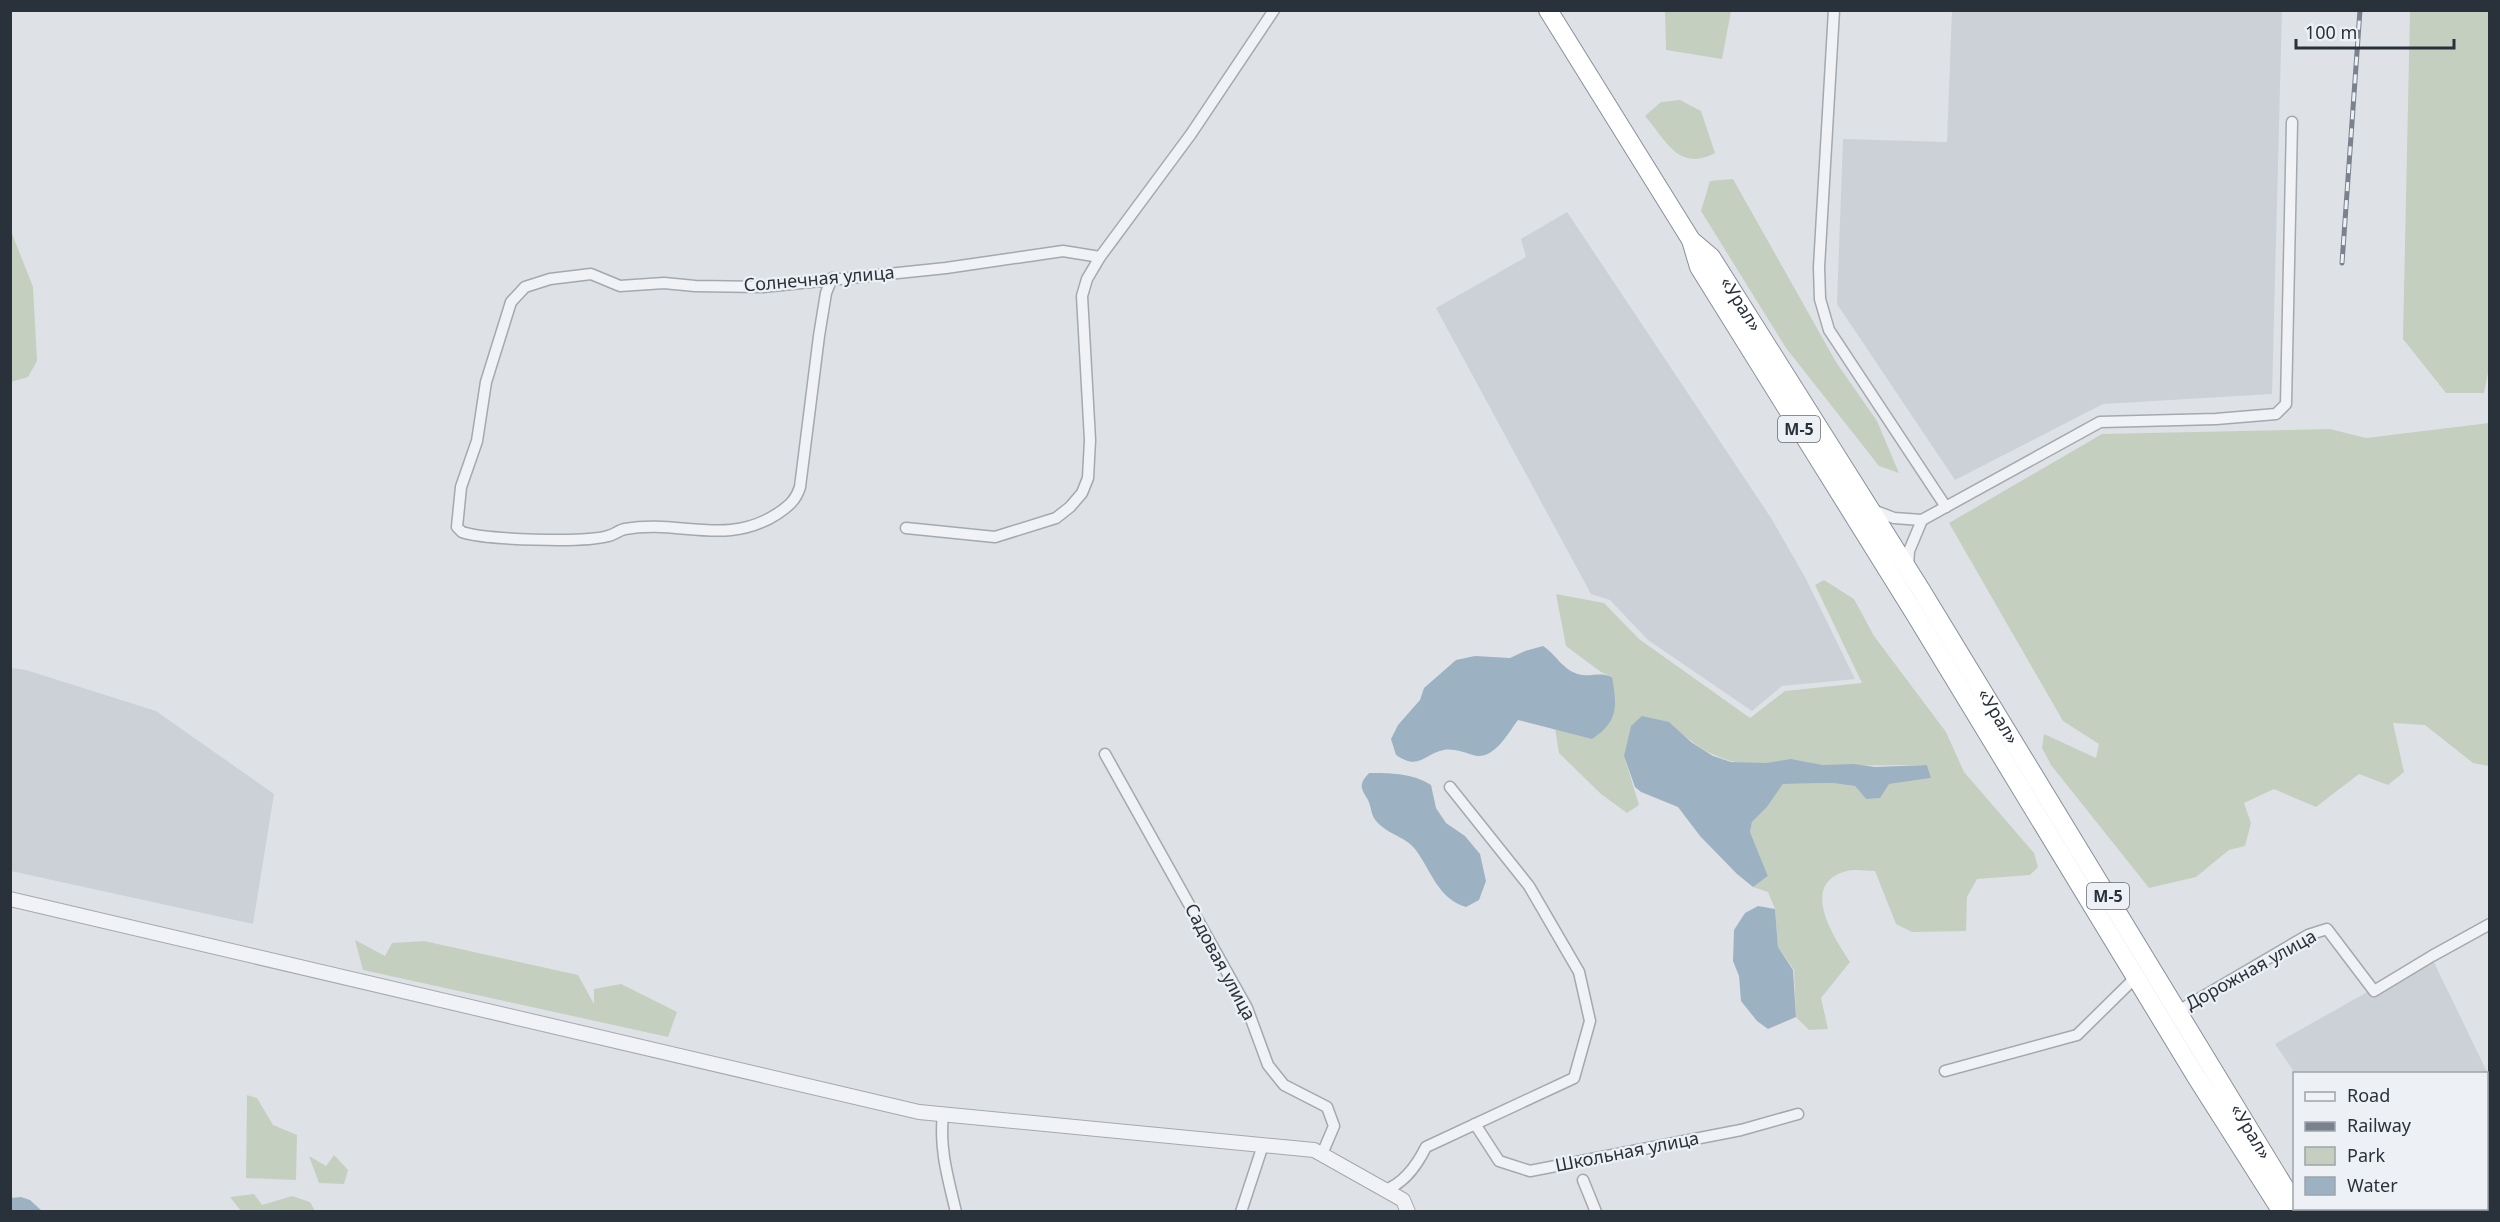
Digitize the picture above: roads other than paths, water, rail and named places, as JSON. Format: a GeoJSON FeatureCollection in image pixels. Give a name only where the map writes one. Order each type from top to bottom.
{"type":"FeatureCollection","features":[{"type":"Feature","properties":{"kind":"highway","name":"«Урал»"},"geometry":{"type":"LineString","coordinates":[[1548,10],[1691,240],[1699,267],[1915,614],[2136,977],[2284,1208]]}},
{"type":"Feature","properties":{"kind":"highway","name":"«Урал»"},"geometry":{"type":"LineString","coordinates":[[1691,240],[1711,257],[1908,570],[2178,1011],[2284,1208]]}},
{"type":"Feature","properties":{"kind":"street"},"geometry":{"type":"LineString","coordinates":[[906,528],[995,537],[1056,518],[1082,493],[1088,478],[1090,440],[1082,296],[1088,279],[1100,257],[1191,134],[1274,10]]}},
{"type":"Feature","properties":{"kind":"street"},"geometry":{"type":"LineString","coordinates":[[1834,10],[1819,267],[1820,299],[1829,330],[1946,507]]}},
{"type":"Feature","properties":{"kind":"street"},"geometry":{"type":"LineString","coordinates":[[1871,510],[1894,518],[1922,520],[2100,422],[2216,419],[2276,414],[2286,404],[2292,122]]}},
{"type":"Feature","properties":{"kind":"street","name":"Солнечная улица"},"geometry":{"type":"LineString","coordinates":[[832,278],[824,304],[800,487],[796,499],[789,506],[763,523],[720,533],[644,528],[623,529],[609,536],[577,540],[481,536],[462,532],[457,526],[461,487],[477,441],[486,382],[511,302],[525,287],[550,279],[591,274],[620,286],[664,283],[763,287],[832,278],[946,268],[1063,251],[1100,257]]}},
{"type":"Feature","properties":{"kind":"street"},"geometry":{"type":"LineString","coordinates":[[1908,570],[1909,551],[1922,520]]}},
{"type":"Feature","properties":{"kind":"street","name":"Садовая улица"},"geometry":{"type":"LineString","coordinates":[[1105,754],[1247,1008],[1268,1065],[1284,1085],[1327,1107],[1334,1126],[1322,1154]]}},
{"type":"Feature","properties":{"kind":"street"},"geometry":{"type":"LineString","coordinates":[[1385,1190],[1393,1187],[1415,1167],[1426,1147],[1574,1078],[1590,1021],[1579,972],[1529,886],[1450,787]]}},
{"type":"Feature","properties":{"kind":"street"},"geometry":{"type":"LineString","coordinates":[[10,899],[919,1112],[1314,1150],[1403,1200],[1408,1212]]}},
{"type":"Feature","properties":{"kind":"street","name":"Дорожная улица"},"geometry":{"type":"LineString","coordinates":[[2178,1011],[2307,935],[2327,929],[2374,991],[2490,924]]}},
{"type":"Feature","properties":{"kind":"street"},"geometry":{"type":"LineString","coordinates":[[1945,1071],[2077,1035],[2136,977]]}},
{"type":"Feature","properties":{"kind":"street"},"geometry":{"type":"LineString","coordinates":[[943,1114],[940,1136],[943,1160],[956,1212]]}},
{"type":"Feature","properties":{"kind":"street","name":"Школьная улица"},"geometry":{"type":"LineString","coordinates":[[1475,1124],[1499,1161],[1530,1171],[1742,1130],[1798,1114]]}},
{"type":"Feature","properties":{"kind":"street"},"geometry":{"type":"LineString","coordinates":[[1241,1212],[1263,1145]]}},
{"type":"Feature","properties":{"kind":"street"},"geometry":{"type":"LineString","coordinates":[[1583,1180],[1596,1212]]}},
{"type":"Feature","properties":{"kind":"water"},"geometry":{"type":"Polygon","coordinates":[[[1543,646],[1576,674],[1612,677],[1615,705],[1612,719],[1592,739],[1518,720],[1496,749],[1484,756],[1457,750],[1444,750],[1411,762],[1396,755],[1391,739],[1398,725],[1420,700],[1424,688],[1456,660],[1475,656],[1510,658],[1543,646]]]}},
{"type":"Feature","properties":{"kind":"water"},"geometry":{"type":"Polygon","coordinates":[[[1642,716],[1669,722],[1691,742],[1713,756],[1731,762],[1766,763],[1791,759],[1823,765],[1854,764],[1875,767],[1927,765],[1931,778],[1889,784],[1880,798],[1866,799],[1855,786],[1832,783],[1783,784],[1767,807],[1752,822],[1750,832],[1768,876],[1753,887],[1700,836],[1678,807],[1641,792],[1635,787],[1624,756],[1631,726],[1642,716]]]}},
{"type":"Feature","properties":{"kind":"water"},"geometry":{"type":"Polygon","coordinates":[[[1369,773],[1409,776],[1431,785],[1436,808],[1446,823],[1465,836],[1480,854],[1486,881],[1479,900],[1466,907],[1448,898],[1415,849],[1378,823],[1373,816],[1362,786],[1369,773]]]}},
{"type":"Feature","properties":{"kind":"water"},"geometry":{"type":"Polygon","coordinates":[[[1758,906],[1775,909],[1778,947],[1793,970],[1796,1017],[1768,1029],[1757,1021],[1741,1001],[1739,976],[1733,961],[1734,930],[1745,913],[1758,906]]]}},
{"type":"Feature","properties":{"kind":"water"},"geometry":{"type":"Polygon","coordinates":[[[21,1197],[30,1200],[42,1211],[11,1211],[11,1198],[21,1197]]]}},
{"type":"Feature","properties":{"kind":"railway"},"geometry":{"type":"LineString","coordinates":[[2342,263],[2360,10]]}}]}
